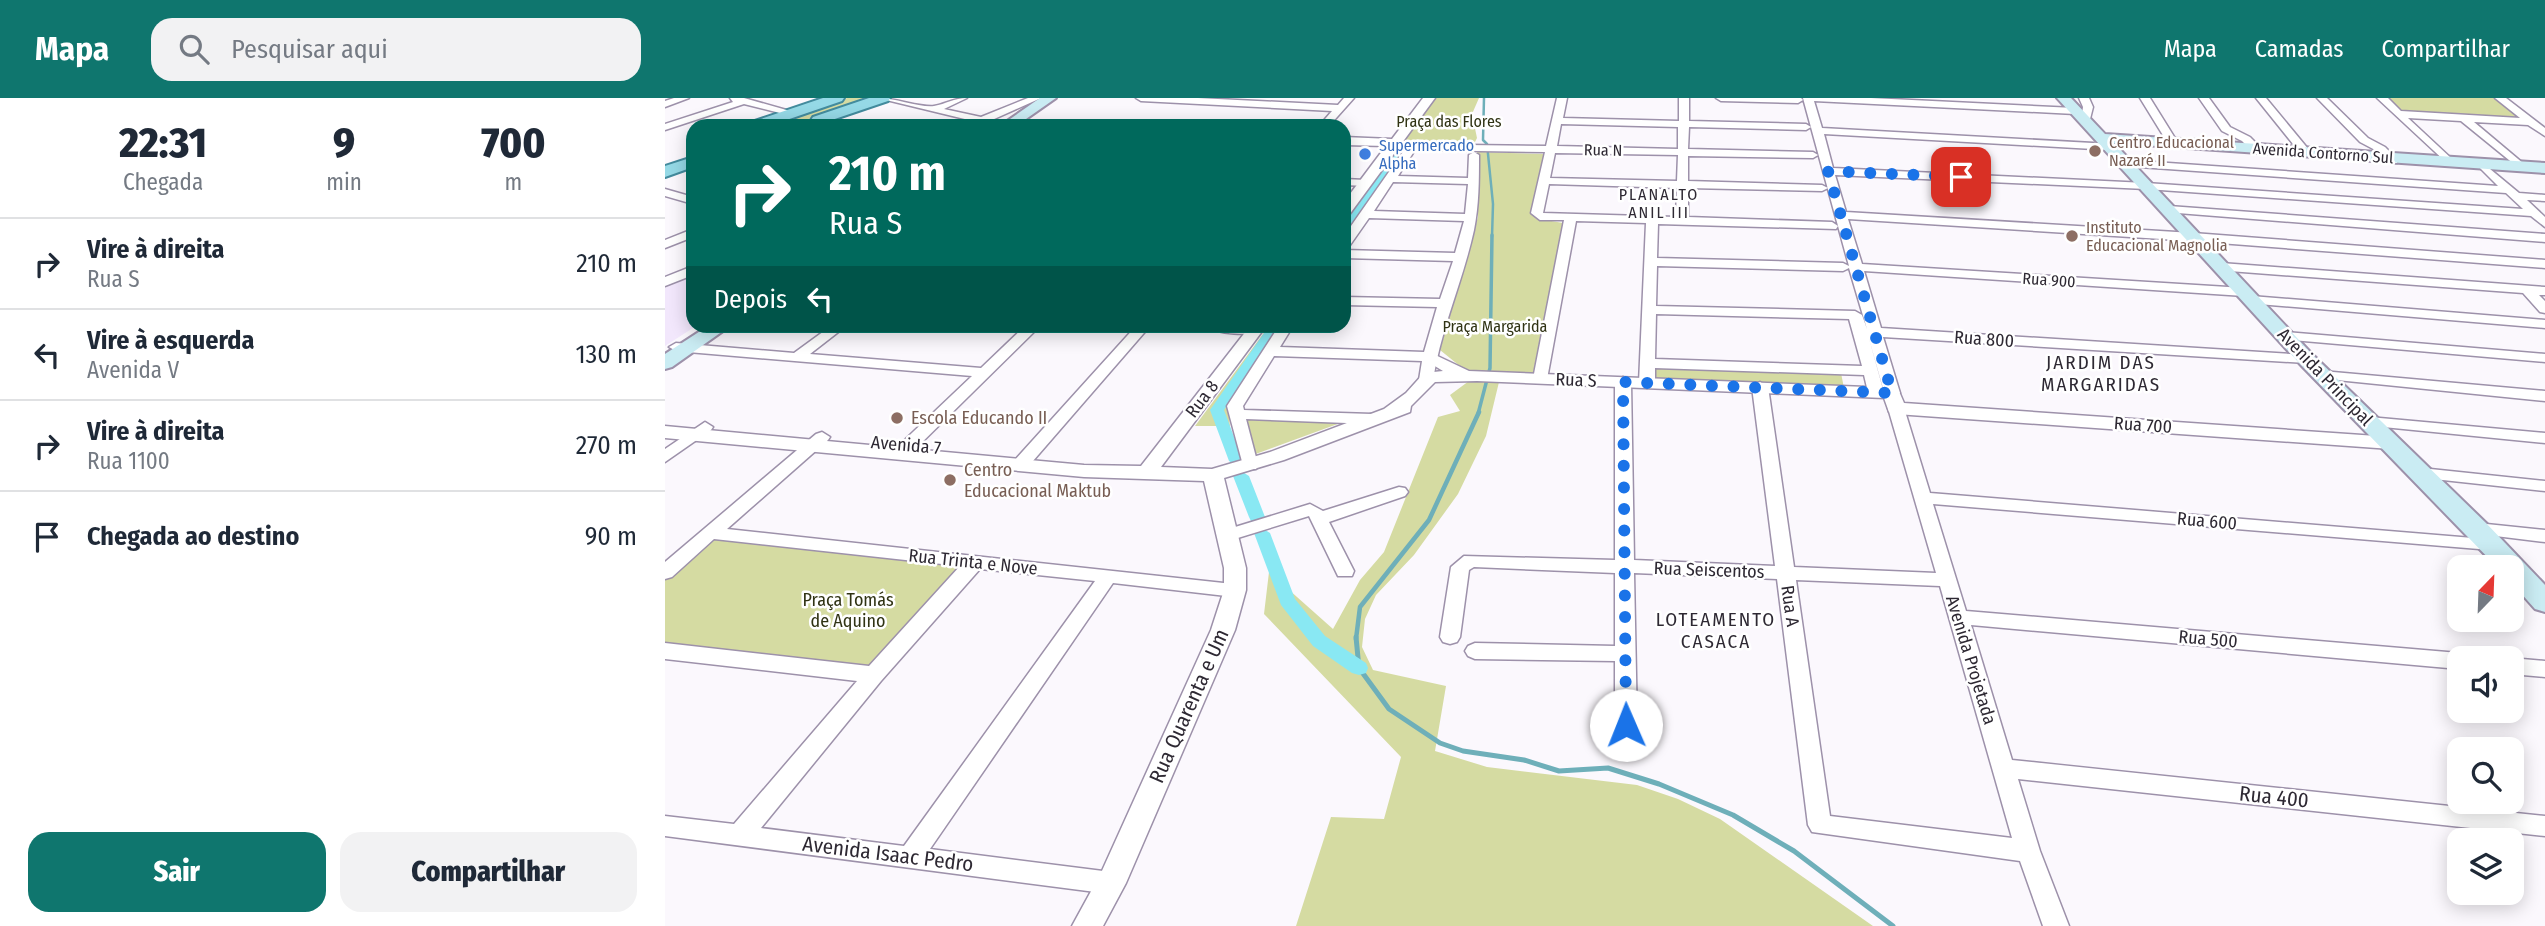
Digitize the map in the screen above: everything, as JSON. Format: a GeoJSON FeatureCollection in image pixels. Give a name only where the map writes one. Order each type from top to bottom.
{"type":"FeatureCollection","features":[{"type":"Feature","properties":{"kind":"main road"},"geometry":{"type":"LineString","coordinates":[[798,119],[839,98]]}},
{"type":"Feature","properties":{"kind":"main road"},"geometry":{"type":"LineString","coordinates":[[781,119],[839,98]]}},
{"type":"Feature","properties":{"kind":"main road"},"geometry":{"type":"LineString","coordinates":[[800,119],[883,98]]}},
{"type":"Feature","properties":{"kind":"main road"},"geometry":{"type":"LineString","coordinates":[[827,119],[883,98]]}},
{"type":"Feature","properties":{"kind":"main road"},"geometry":{"type":"LineString","coordinates":[[1020,119],[1049,98]]}},
{"type":"Feature","properties":{"kind":"main road"},"geometry":{"type":"LineString","coordinates":[[1022,119],[1059,98]]}},
{"type":"Feature","properties":{"kind":"main road","name":"Avenida Principal"},"geometry":{"type":"LineString","coordinates":[[2064,98],[2078,110],[2306,359],[2484,536],[2545,602]]}},
{"type":"Feature","properties":{"kind":"main road","name":"Avenida Contorno Sul"},"geometry":{"type":"LineString","coordinates":[[2106,142],[2173,143],[2484,167],[2545,169]]}},
{"type":"Feature","properties":{"kind":"main road","name":"Avenida Contorno Sul"},"geometry":{"type":"LineString","coordinates":[[2106,142],[2545,169]]}},
{"type":"Feature","properties":{"kind":"main road"},"geometry":{"type":"LineString","coordinates":[[665,157],[686,150]]}},
{"type":"Feature","properties":{"kind":"main road"},"geometry":{"type":"LineString","coordinates":[[665,173],[686,166]]}},
{"type":"Feature","properties":{"kind":"main road"},"geometry":{"type":"LineString","coordinates":[[673,353],[700,333]]}},
{"type":"Feature","properties":{"kind":"main road"},"geometry":{"type":"LineString","coordinates":[[673,353],[708,333]]}},
{"type":"Feature","properties":{"kind":"street"},"geometry":{"type":"LineString","coordinates":[[665,104],[684,98]]}},
{"type":"Feature","properties":{"kind":"street"},"geometry":{"type":"LineString","coordinates":[[731,98],[793,119]]}},
{"type":"Feature","properties":{"kind":"street"},"geometry":{"type":"LineString","coordinates":[[883,98],[959,119]]}},
{"type":"Feature","properties":{"kind":"street"},"geometry":{"type":"LineString","coordinates":[[933,110],[962,98]]}},
{"type":"Feature","properties":{"kind":"street"},"geometry":{"type":"LineString","coordinates":[[986,119],[1036,98]]}},
{"type":"Feature","properties":{"kind":"street"},"geometry":{"type":"LineString","coordinates":[[1141,98],[1340,108]]}},
{"type":"Feature","properties":{"kind":"street"},"geometry":{"type":"LineString","coordinates":[[1330,119],[1349,98]]}},
{"type":"Feature","properties":{"kind":"street"},"geometry":{"type":"LineString","coordinates":[[1351,203],[1429,98]]}},
{"type":"Feature","properties":{"kind":"street"},"geometry":{"type":"LineString","coordinates":[[1562,98],[1537,213],[1546,218],[1832,226]]}},
{"type":"Feature","properties":{"kind":"street"},"geometry":{"type":"LineString","coordinates":[[1682,222],[1684,98]]}},
{"type":"Feature","properties":{"kind":"street"},"geometry":{"type":"LineString","coordinates":[[1721,98],[1804,98],[2078,110],[2088,107],[2084,98]]}},
{"type":"Feature","properties":{"kind":"street"},"geometry":{"type":"LineString","coordinates":[[1804,98],[1813,155],[1832,226],[1872,331],[1888,398]]}},
{"type":"Feature","properties":{"kind":"street"},"geometry":{"type":"LineString","coordinates":[[2145,98],[2173,143]]}},
{"type":"Feature","properties":{"kind":"street"},"geometry":{"type":"LineString","coordinates":[[2204,98],[2226,129],[2246,139],[2256,149]]}},
{"type":"Feature","properties":{"kind":"street"},"geometry":{"type":"LineString","coordinates":[[2261,98],[2305,152]]}},
{"type":"Feature","properties":{"kind":"street"},"geometry":{"type":"LineString","coordinates":[[2322,98],[2364,140],[2391,159]]}},
{"type":"Feature","properties":{"kind":"street"},"geometry":{"type":"LineString","coordinates":[[2382,98],[2448,161]]}},
{"type":"Feature","properties":{"kind":"street"},"geometry":{"type":"LineString","coordinates":[[2500,98],[2545,133]]}},
{"type":"Feature","properties":{"kind":"street"},"geometry":{"type":"LineString","coordinates":[[689,119],[744,101]]}},
{"type":"Feature","properties":{"kind":"street"},"geometry":{"type":"LineString","coordinates":[[2399,114],[2531,122]]}},
{"type":"Feature","properties":{"kind":"street"},"geometry":{"type":"LineString","coordinates":[[2463,118],[2520,166]]}},
{"type":"Feature","properties":{"kind":"street"},"geometry":{"type":"LineString","coordinates":[[665,127],[686,120]]}},
{"type":"Feature","properties":{"kind":"street"},"geometry":{"type":"LineString","coordinates":[[1557,121],[2106,142]]}},
{"type":"Feature","properties":{"kind":"street"},"geometry":{"type":"LineString","coordinates":[[1811,129],[1828,171],[1840,215],[1855,315],[1870,370],[1888,398]]}},
{"type":"Feature","properties":{"kind":"street"},"geometry":{"type":"LineString","coordinates":[[1351,142],[1395,145]]}},
{"type":"Feature","properties":{"kind":"street","name":"Rua N"},"geometry":{"type":"LineString","coordinates":[[1395,145],[1474,152],[1496,149],[1551,149],[1813,155]]}},
{"type":"Feature","properties":{"kind":"street"},"geometry":{"type":"LineString","coordinates":[[1351,235],[1393,179],[1412,147]]}},
{"type":"Feature","properties":{"kind":"street"},"geometry":{"type":"LineString","coordinates":[[1436,381],[1429,357],[1470,218],[1474,152]]}},
{"type":"Feature","properties":{"kind":"street"},"geometry":{"type":"LineString","coordinates":[[2125,163],[2513,193],[2545,198]]}},
{"type":"Feature","properties":{"kind":"street"},"geometry":{"type":"LineString","coordinates":[[2484,167],[2545,223]]}},
{"type":"Feature","properties":{"kind":"street"},"geometry":{"type":"LineString","coordinates":[[1828,171],[2146,186],[2535,213]]}},
{"type":"Feature","properties":{"kind":"street"},"geometry":{"type":"LineString","coordinates":[[1393,179],[1474,181]]}},
{"type":"Feature","properties":{"kind":"street"},"geometry":{"type":"LineString","coordinates":[[1544,181],[1822,188]]}},
{"type":"Feature","properties":{"kind":"street"},"geometry":{"type":"LineString","coordinates":[[1351,182],[1366,183]]}},
{"type":"Feature","properties":{"kind":"street"},"geometry":{"type":"LineString","coordinates":[[665,192],[686,199]]}},
{"type":"Feature","properties":{"kind":"street"},"geometry":{"type":"LineString","coordinates":[[2169,210],[2545,237]]}},
{"type":"Feature","properties":{"kind":"street"},"geometry":{"type":"LineString","coordinates":[[1365,215],[1470,218]]}},
{"type":"Feature","properties":{"kind":"street"},"geometry":{"type":"LineString","coordinates":[[1840,215],[2193,237],[2545,264]]}},
{"type":"Feature","properties":{"kind":"street"},"geometry":{"type":"LineString","coordinates":[[1540,379],[1570,219]]}},
{"type":"Feature","properties":{"kind":"street"},"geometry":{"type":"LineString","coordinates":[[1647,383],[1652,221]]}},
{"type":"Feature","properties":{"kind":"street"},"geometry":{"type":"LineString","coordinates":[[665,244],[686,236]]}},
{"type":"Feature","properties":{"kind":"street"},"geometry":{"type":"LineString","coordinates":[[1351,254],[1460,257]]}},
{"type":"Feature","properties":{"kind":"street","name":"Rua 900"},"geometry":{"type":"LineString","coordinates":[[1651,262],[1849,267],[2248,296],[2545,324]]}},
{"type":"Feature","properties":{"kind":"street"},"geometry":{"type":"LineString","coordinates":[[2221,267],[2545,291]]}},
{"type":"Feature","properties":{"kind":"street"},"geometry":{"type":"LineString","coordinates":[[665,282],[686,273]]}},
{"type":"Feature","properties":{"kind":"street"},"geometry":{"type":"LineString","coordinates":[[2527,290],[2545,309]]}},
{"type":"Feature","properties":{"kind":"street"},"geometry":{"type":"LineString","coordinates":[[1351,300],[1444,303]]}},
{"type":"Feature","properties":{"kind":"street"},"geometry":{"type":"LineString","coordinates":[[1649,310],[1855,315]]}},
{"type":"Feature","properties":{"kind":"street","name":"Rua 800"},"geometry":{"type":"LineString","coordinates":[[1872,331],[2306,359]]}},
{"type":"Feature","properties":{"kind":"street"},"geometry":{"type":"LineString","coordinates":[[797,358],[830,333]]}},
{"type":"Feature","properties":{"kind":"street"},"geometry":{"type":"LineString","coordinates":[[905,449],[1026,333]]}},
{"type":"Feature","properties":{"kind":"street"},"geometry":{"type":"LineString","coordinates":[[1024,460],[1137,333]]}},
{"type":"Feature","properties":{"kind":"street","name":"Rua 8"},"geometry":{"type":"LineString","coordinates":[[1147,472],[1252,333]]}},
{"type":"Feature","properties":{"kind":"street"},"geometry":{"type":"LineString","coordinates":[[1250,465],[1236,414],[1238,399],[1281,333]]}},
{"type":"Feature","properties":{"kind":"street"},"geometry":{"type":"LineString","coordinates":[[2285,336],[2545,358]]}},
{"type":"Feature","properties":{"kind":"street"},"geometry":{"type":"LineString","coordinates":[[1268,351],[1429,357],[1443,366],[1474,376]]}},
{"type":"Feature","properties":{"kind":"street"},"geometry":{"type":"LineString","coordinates":[[673,353],[797,358],[984,373]]}},
{"type":"Feature","properties":{"kind":"street"},"geometry":{"type":"LineString","coordinates":[[1647,363],[1870,370]]}},
{"type":"Feature","properties":{"kind":"street"},"geometry":{"type":"LineString","coordinates":[[2322,375],[2545,396]]}},
{"type":"Feature","properties":{"kind":"street","name":"Rua S"},"geometry":{"type":"LineString","coordinates":[[1436,381],[1474,376],[1508,377],[1760,387],[1888,398]]}},
{"type":"Feature","properties":{"kind":"street","name":"Avenida 7"},"geometry":{"type":"LineString","coordinates":[[665,424],[700,431],[1024,460],[1084,471],[1213,475],[1250,465],[1419,402],[1436,381]]}},
{"type":"Feature","properties":{"kind":"street"},"geometry":{"type":"LineString","coordinates":[[1623,382],[1626,725]]}},
{"type":"Feature","properties":{"kind":"street","name":"Rua A"},"geometry":{"type":"LineString","coordinates":[[1760,387],[1820,825],[2028,851]]}},
{"type":"Feature","properties":{"kind":"street","name":"Rua 700"},"geometry":{"type":"LineString","coordinates":[[1888,398],[2391,443]]}},
{"type":"Feature","properties":{"kind":"street","name":"Avenida Projetada"},"geometry":{"type":"LineString","coordinates":[[1888,398],[1923,498],[2028,851],[2056,926]]}},
{"type":"Feature","properties":{"kind":"street"},"geometry":{"type":"LineString","coordinates":[[1236,414],[1372,419]]}},
{"type":"Feature","properties":{"kind":"street"},"geometry":{"type":"LineString","coordinates":[[2369,422],[2545,438]]}},
{"type":"Feature","properties":{"kind":"street"},"geometry":{"type":"LineString","coordinates":[[665,457],[700,431]]}},
{"type":"Feature","properties":{"kind":"street","name":"Avenida 7"},"geometry":{"type":"LineString","coordinates":[[665,432],[700,431]]}},
{"type":"Feature","properties":{"kind":"street"},"geometry":{"type":"LineString","coordinates":[[665,572],[817,441]]}},
{"type":"Feature","properties":{"kind":"street"},"geometry":{"type":"LineString","coordinates":[[2421,473],[2545,486]]}},
{"type":"Feature","properties":{"kind":"street","name":"Rua Quarenta e Um"},"geometry":{"type":"LineString","coordinates":[[1087,926],[1111,883],[1223,631],[1235,590],[1235,568],[1213,475]]}},
{"type":"Feature","properties":{"kind":"street"},"geometry":{"type":"LineString","coordinates":[[1319,519],[1399,492]]}},
{"type":"Feature","properties":{"kind":"street","name":"Rua 600"},"geometry":{"type":"LineString","coordinates":[[1923,498],[2484,536],[2545,536]]}},
{"type":"Feature","properties":{"kind":"street"},"geometry":{"type":"LineString","coordinates":[[1228,535],[1305,510],[1315,512],[1345,571]]}},
{"type":"Feature","properties":{"kind":"street","name":"Rua Trinta e Nove"},"geometry":{"type":"LineString","coordinates":[[711,533],[1235,590]]}},
{"type":"Feature","properties":{"kind":"street","name":"Rua Seiscentos"},"geometry":{"type":"LineString","coordinates":[[1450,637],[1460,567],[1471,560],[1947,580]]}},
{"type":"Feature","properties":{"kind":"street"},"geometry":{"type":"LineString","coordinates":[[740,835],[874,675],[975,562]]}},
{"type":"Feature","properties":{"kind":"street"},"geometry":{"type":"LineString","coordinates":[[910,857],[1108,577]]}},
{"type":"Feature","properties":{"kind":"street","name":"Rua 500"},"geometry":{"type":"LineString","coordinates":[[1958,617],[2447,660]]}},
{"type":"Feature","properties":{"kind":"street"},"geometry":{"type":"LineString","coordinates":[[1475,650],[1625,654]]}},
{"type":"Feature","properties":{"kind":"street"},"geometry":{"type":"LineString","coordinates":[[665,651],[874,675]]}},
{"type":"Feature","properties":{"kind":"street"},"geometry":{"type":"LineString","coordinates":[[2524,667],[2545,669]]}},
{"type":"Feature","properties":{"kind":"street","name":"Rua 400"},"geometry":{"type":"LineString","coordinates":[[2003,768],[2545,826]]}},
{"type":"Feature","properties":{"kind":"street","name":"Avenida Isaac Pedro"},"geometry":{"type":"LineString","coordinates":[[665,826],[1111,883]]}},
{"type":"Feature","properties":{"kind":"shaded area"},"geometry":{"type":"Polygon","coordinates":[[[686,279],[686,332],[665,346],[665,288],[686,279]]]}},
{"type":"Feature","properties":{"kind":"green space"},"geometry":{"type":"Polygon","coordinates":[[[847,98],[867,98],[808,119],[786,119],[847,98]]]}},
{"type":"Feature","properties":{"kind":"green space","name":"Praça das Flores"},"geometry":{"type":"Polygon","coordinates":[[[1435,98],[1479,98],[1472,114],[1477,138],[1473,146],[1402,144],[1435,98]]]}},
{"type":"Feature","properties":{"kind":"green space"},"geometry":{"type":"Polygon","coordinates":[[[2386,98],[2494,98],[2522,120],[2401,112],[2386,98]]]}},
{"type":"Feature","properties":{"kind":"green space"},"geometry":{"type":"Polygon","coordinates":[[[1402,148],[1351,223],[1351,213],[1398,149],[1402,148]]]}},
{"type":"Feature","properties":{"kind":"green space","name":"Praça Margarida"},"geometry":{"type":"Polygon","coordinates":[[[1477,152],[1545,154],[1532,213],[1540,219],[1563,223],[1533,374],[1466,371],[1440,350],[1478,217],[1477,152]]]}},
{"type":"Feature","properties":{"kind":"green space"},"geometry":{"type":"Polygon","coordinates":[[[1264,333],[1274,333],[1227,402],[1230,426],[1195,426],[1264,333]]]}},
{"type":"Feature","properties":{"kind":"green space"},"geometry":{"type":"Polygon","coordinates":[[[1654,367],[1841,373],[1844,388],[1653,381],[1654,367]]]}},
{"type":"Feature","properties":{"kind":"green space"},"geometry":{"type":"Polygon","coordinates":[[[1469,381],[1499,382],[1486,436],[1458,494],[1414,555],[1376,595],[1365,619],[1362,647],[1373,670],[1446,686],[1435,751],[1487,767],[1637,785],[1678,799],[1720,819],[1873,926],[1296,926],[1331,817],[1384,819],[1401,757],[1264,614],[1269,572],[1333,629],[1360,580],[1384,552],[1438,417],[1460,411],[1450,395],[1469,381]]]}},
{"type":"Feature","properties":{"kind":"green space"},"geometry":{"type":"Polygon","coordinates":[[[1243,418],[1343,422],[1253,455],[1243,418]]]}},
{"type":"Feature","properties":{"kind":"green space","name":"Praça Tomás de Aquino"},"geometry":{"type":"Polygon","coordinates":[[[711,533],[975,562],[874,675],[665,651],[665,572],[711,533]]]}},
{"type":"Feature","properties":{"kind":"waterway"},"geometry":{"type":"LineString","coordinates":[[1484,98],[1483,140],[1487,144],[1493,204],[1492,237]]}},
{"type":"Feature","properties":{"kind":"waterway"},"geometry":{"type":"LineString","coordinates":[[1351,218],[1399,150]]}},
{"type":"Feature","properties":{"kind":"waterway"},"geometry":{"type":"LineString","coordinates":[[1478,414],[1490,368],[1492,235]]}},
{"type":"Feature","properties":{"kind":"waterway"},"geometry":{"type":"LineString","coordinates":[[1236,461],[1217,410],[1270,333]]}},
{"type":"Feature","properties":{"kind":"waterway"},"geometry":{"type":"LineString","coordinates":[[1356,638],[1360,607],[1429,520],[1479,412]]}},
{"type":"Feature","properties":{"kind":"waterway"},"geometry":{"type":"LineString","coordinates":[[1241,476],[1257,517]]}},
{"type":"Feature","properties":{"kind":"waterway"},"geometry":{"type":"LineString","coordinates":[[1262,533],[1287,601],[1319,641],[1359,668]]}},
{"type":"Feature","properties":{"kind":"waterway"},"geometry":{"type":"LineString","coordinates":[[1356,638],[1359,668],[1389,709],[1440,743],[1463,751],[1524,760],[1559,771],[1608,768],[1659,784],[1733,815],[1794,851],[1893,926]]}},
{"type":"Feature","properties":{"kind":"place","name":"Centro Educacional Nazaré II"},"geometry":{"type":"Point","coordinates":[2095,151]}},
{"type":"Feature","properties":{"kind":"place","name":"Supermercado Alpha"},"geometry":{"type":"Point","coordinates":[1365,154]}},
{"type":"Feature","properties":{"kind":"place","name":"Instituto Educacional Magnolia"},"geometry":{"type":"Point","coordinates":[2072,236]}},
{"type":"Feature","properties":{"kind":"place","name":"Escola Educando II"},"geometry":{"type":"Point","coordinates":[897,418]}},
{"type":"Feature","properties":{"kind":"place","name":"Centro Educacional Maktub"},"geometry":{"type":"Point","coordinates":[950,480]}},
{"type":"Feature","properties":{"kind":"district","name":"PLANALTO ANIL III"},"geometry":{"type":"Point","coordinates":[1659,203]}},
{"type":"Feature","properties":{"kind":"district","name":"JARDIM DAS MARGARIDAS"},"geometry":{"type":"Point","coordinates":[2101,373]}},
{"type":"Feature","properties":{"kind":"district","name":"LOTEAMENTO CASACA"},"geometry":{"type":"Point","coordinates":[1716,630]}},
{"type":"Feature","properties":{"kind":"route"},"geometry":{"type":"LineString","coordinates":[[1626,725],[1623,382],[1892,393],[1828,171],[1961,177]]}}]}
